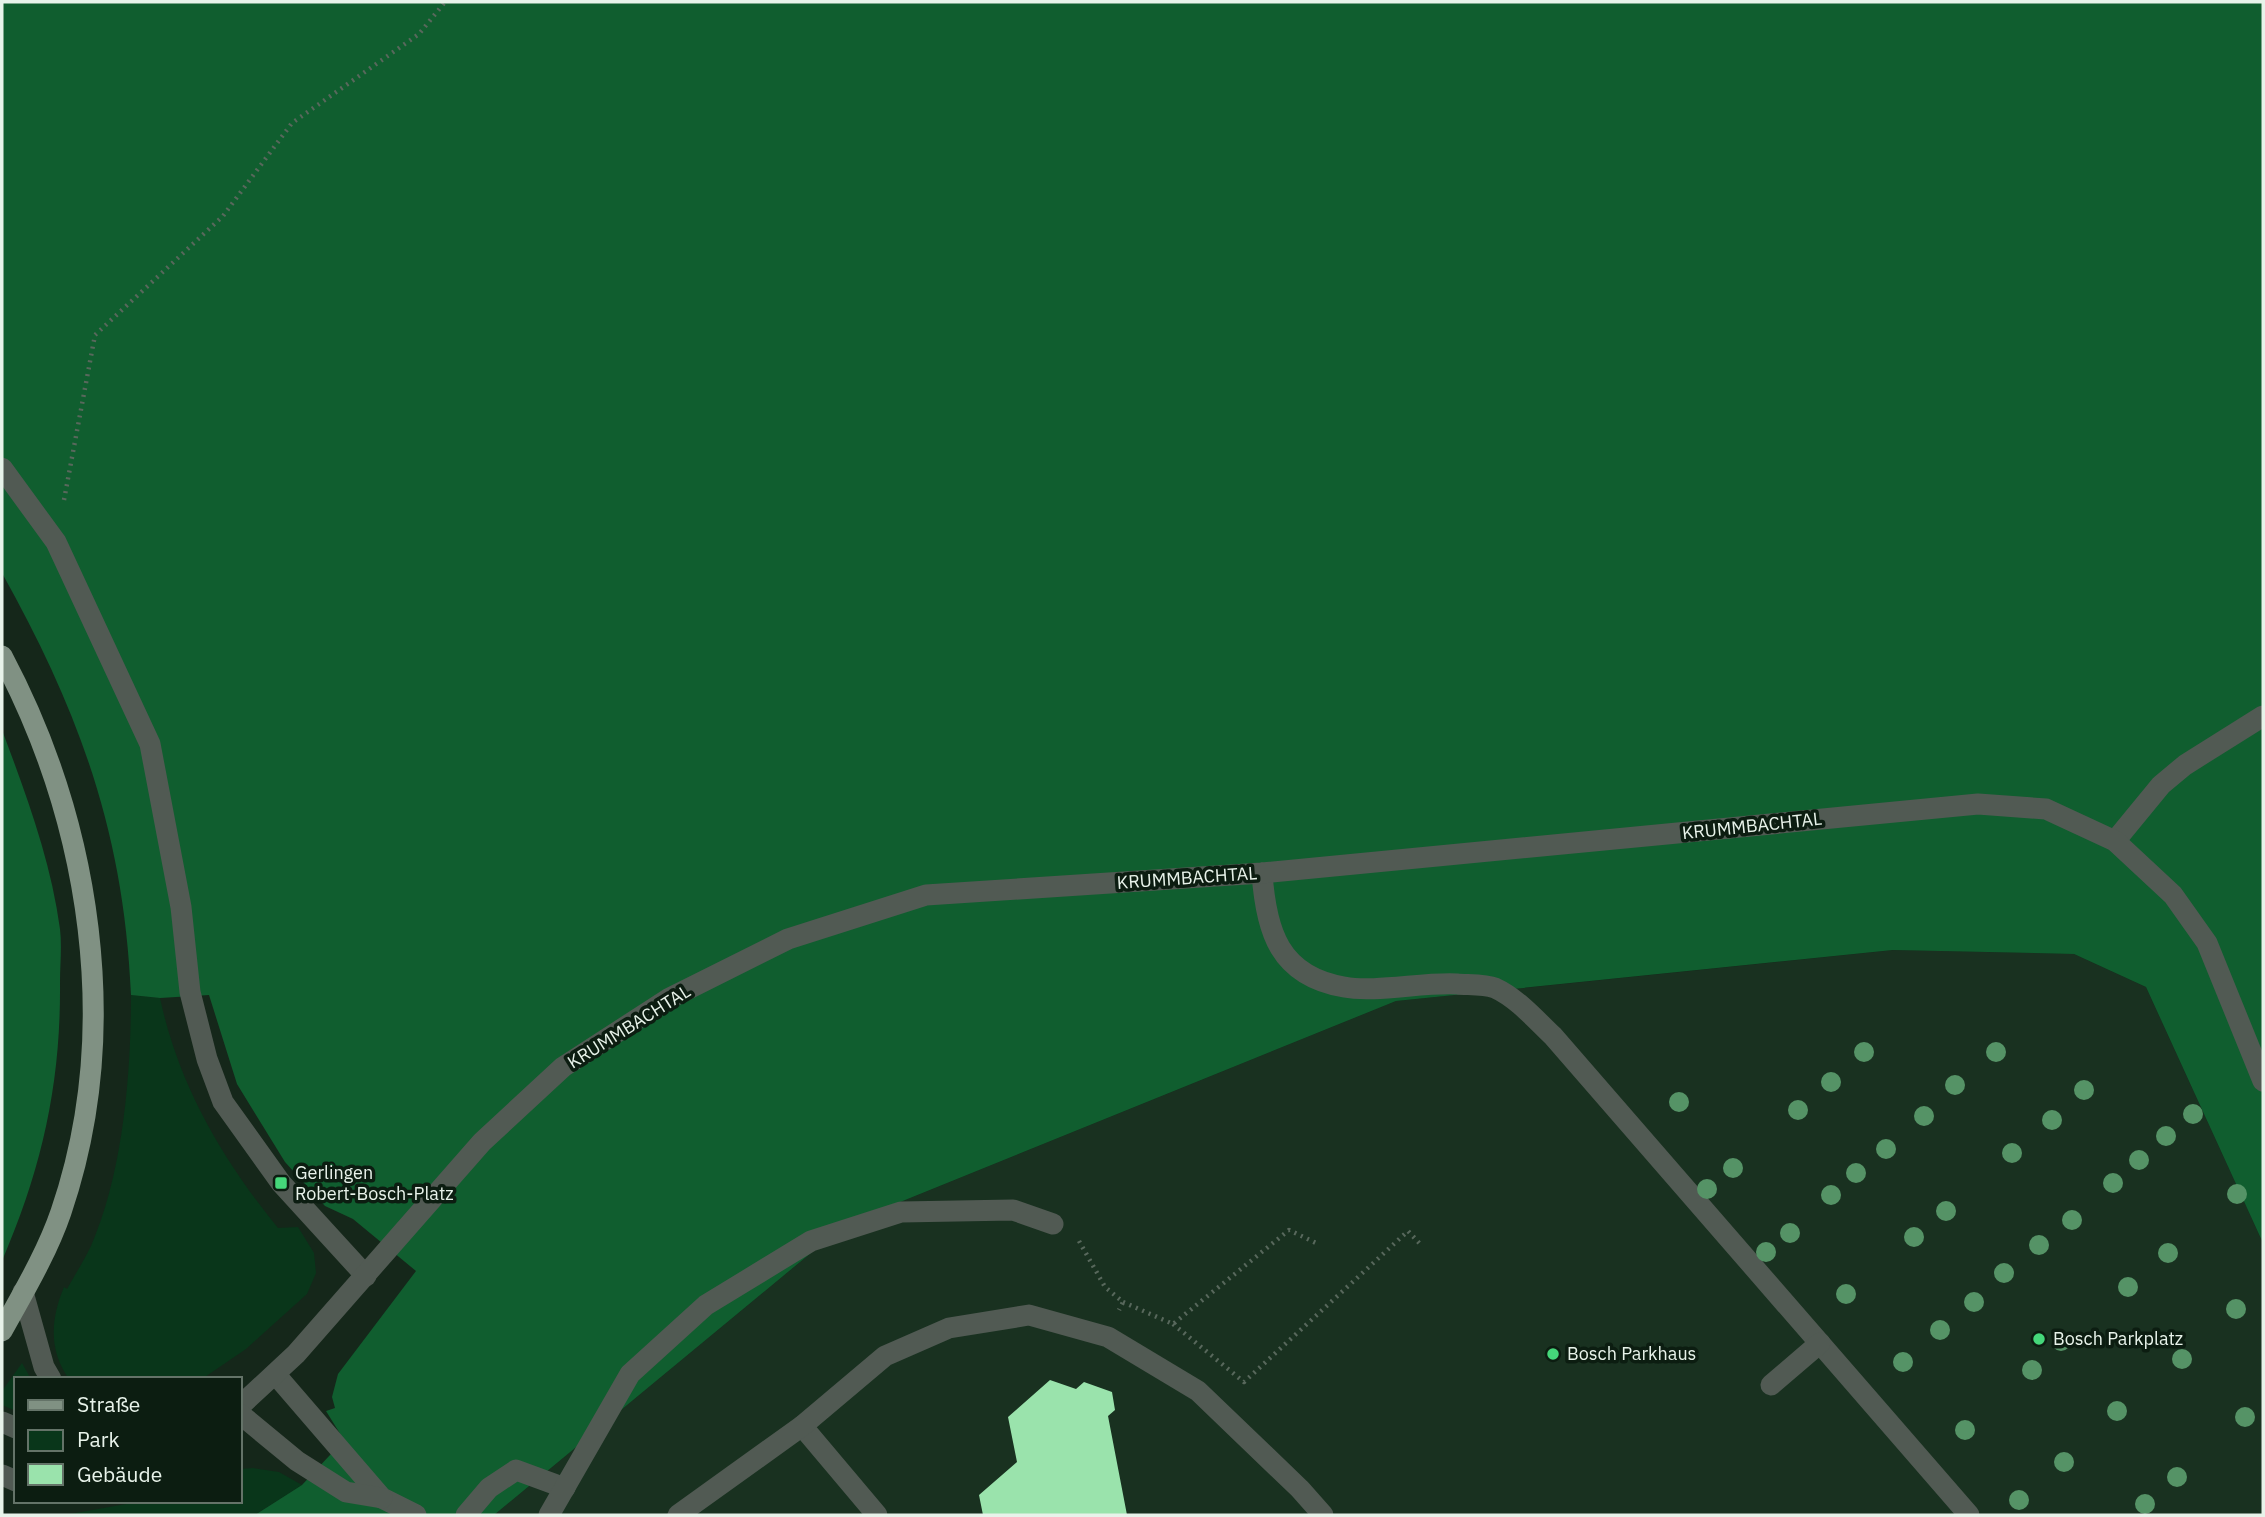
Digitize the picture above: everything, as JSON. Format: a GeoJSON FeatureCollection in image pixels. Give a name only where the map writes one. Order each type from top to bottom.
{"type":"FeatureCollection","features":[{"type":"Feature","properties":{"kind":"main road"},"geometry":{"type":"LineString","coordinates":[[2,656],[44,749],[72,841],[91,953],[95,1034],[86,1112],[61,1212],[2,1331]]}},
{"type":"Feature","properties":{"kind":"street"},"geometry":{"type":"LineString","coordinates":[[2,468],[56,542],[150,744],[181,907],[190,992],[207,1059],[223,1102],[281,1183],[366,1276]]}},
{"type":"Feature","properties":{"kind":"street"},"geometry":{"type":"LineString","coordinates":[[2115,841],[2161,785],[2185,765],[2263,716]]}},
{"type":"Feature","properties":{"kind":"street","name":"KRUMMBACHTAL"},"geometry":{"type":"LineString","coordinates":[[242,1404],[276,1375],[482,1142],[563,1067],[668,999],[788,939],[926,895],[1262,873],[1978,803],[2046,809],[2115,841],[2173,895],[2207,943],[2263,1082]]}},
{"type":"Feature","properties":{"kind":"street"},"geometry":{"type":"LineString","coordinates":[[1262,873],[1265,911],[1278,949],[1308,976],[1345,988],[1444,983],[1494,987],[1521,1006],[1553,1036],[1969,1515]]}},
{"type":"Feature","properties":{"kind":"street"},"geometry":{"type":"LineString","coordinates":[[549,1515],[630,1374],[706,1305],[811,1241],[901,1212],[1013,1210],[1053,1224]]}},
{"type":"Feature","properties":{"kind":"street"},"geometry":{"type":"LineString","coordinates":[[23,1292],[44,1367],[50,1377]]}},
{"type":"Feature","properties":{"kind":"street"},"geometry":{"type":"LineString","coordinates":[[678,1515],[802,1426],[885,1356],[948,1328],[1029,1315],[1108,1337],[1198,1391],[1300,1489],[1323,1515]]}},
{"type":"Feature","properties":{"kind":"street"},"geometry":{"type":"LineString","coordinates":[[1771,1385],[1820,1343]]}},
{"type":"Feature","properties":{"kind":"street"},"geometry":{"type":"LineString","coordinates":[[276,1375],[389,1502]]}},
{"type":"Feature","properties":{"kind":"street"},"geometry":{"type":"LineString","coordinates":[[242,1416],[296,1461],[346,1492],[389,1502],[416,1515]]}},
{"type":"Feature","properties":{"kind":"street"},"geometry":{"type":"LineString","coordinates":[[802,1426],[877,1515]]}},
{"type":"Feature","properties":{"kind":"street"},"geometry":{"type":"LineString","coordinates":[[466,1515],[489,1488],[516,1470],[565,1488]]}},
{"type":"Feature","properties":{"kind":"path"},"geometry":{"type":"LineString","coordinates":[[56,542],[95,335],[223,216],[292,123],[419,34],[445,2]]}},
{"type":"Feature","properties":{"kind":"path"},"geometry":{"type":"LineString","coordinates":[[1053,1224],[1077,1237],[1105,1287],[1123,1302],[1173,1324],[1244,1382],[1408,1231],[1422,1246]]}},
{"type":"Feature","properties":{"kind":"path"},"geometry":{"type":"LineString","coordinates":[[1173,1324],[1290,1230],[1316,1243]]}},
{"type":"Feature","properties":{"kind":"path"},"geometry":{"type":"LineString","coordinates":[[1108,1337],[1123,1302]]}},
{"type":"Feature","properties":{"kind":"shaded area"},"geometry":{"type":"Polygon","coordinates":[[[1894,950],[2074,954],[2146,987],[2263,1243],[2263,1515],[494,1515],[846,1224],[1396,1001],[1894,950]]]}},
{"type":"Feature","properties":{"kind":"green space"},"geometry":{"type":"Polygon","coordinates":[[[2,2],[2263,2],[2263,1243],[2146,987],[2074,954],[1893,950],[1396,1001],[846,1224],[494,1515],[255,1515],[302,1485],[344,1440],[326,1411],[335,1408],[332,1397],[338,1374],[416,1271],[353,1219],[325,1206],[285,1162],[237,1084],[209,995],[160,998],[131,995],[127,936],[119,881],[93,776],[54,675],[2,573],[2,2]]]}},
{"type":"Feature","properties":{"kind":"green space"},"geometry":{"type":"Polygon","coordinates":[[[2,730],[29,803],[51,878],[61,949],[53,1091],[28,1193],[2,1261],[2,730]]]}},
{"type":"Feature","properties":{"kind":"green space"},"geometry":{"type":"Polygon","coordinates":[[[131,995],[160,998],[168,1030],[191,1091],[221,1148],[278,1228],[298,1227],[314,1253],[316,1273],[307,1294],[246,1349],[205,1377],[68,1377],[55,1345],[54,1322],[64,1287],[67,1289],[91,1246],[111,1187],[123,1123],[131,995]]]}},
{"type":"Feature","properties":{"kind":"green space"},"geometry":{"type":"Polygon","coordinates":[[[22,1363],[30,1377],[14,1377],[14,1410],[2,1405],[2,1391],[22,1363]]]}},
{"type":"Feature","properties":{"kind":"green space"},"geometry":{"type":"Polygon","coordinates":[[[242,1469],[279,1472],[302,1485],[255,1515],[2,1515],[70,1514],[132,1503],[242,1503],[242,1469]]]}},
{"type":"Feature","properties":{"kind":"building"},"geometry":{"type":"Polygon","coordinates":[[[1050,1380],[1076,1389],[1084,1382],[1112,1392],[1115,1410],[1108,1416],[1127,1515],[983,1515],[979,1495],[1017,1462],[1008,1417],[1050,1380]]]}},
{"type":"Feature","properties":{"kind":"place","name":"Gerlingen Robert-Bosch-Platz"},"geometry":{"type":"Point","coordinates":[281,1183]}},
{"type":"Feature","properties":{"kind":"place","name":"Bosch Parkplatz"},"geometry":{"type":"Point","coordinates":[2039,1339]}},
{"type":"Feature","properties":{"kind":"place","name":"Bosch Parkhaus"},"geometry":{"type":"Point","coordinates":[1553,1354]}}]}
